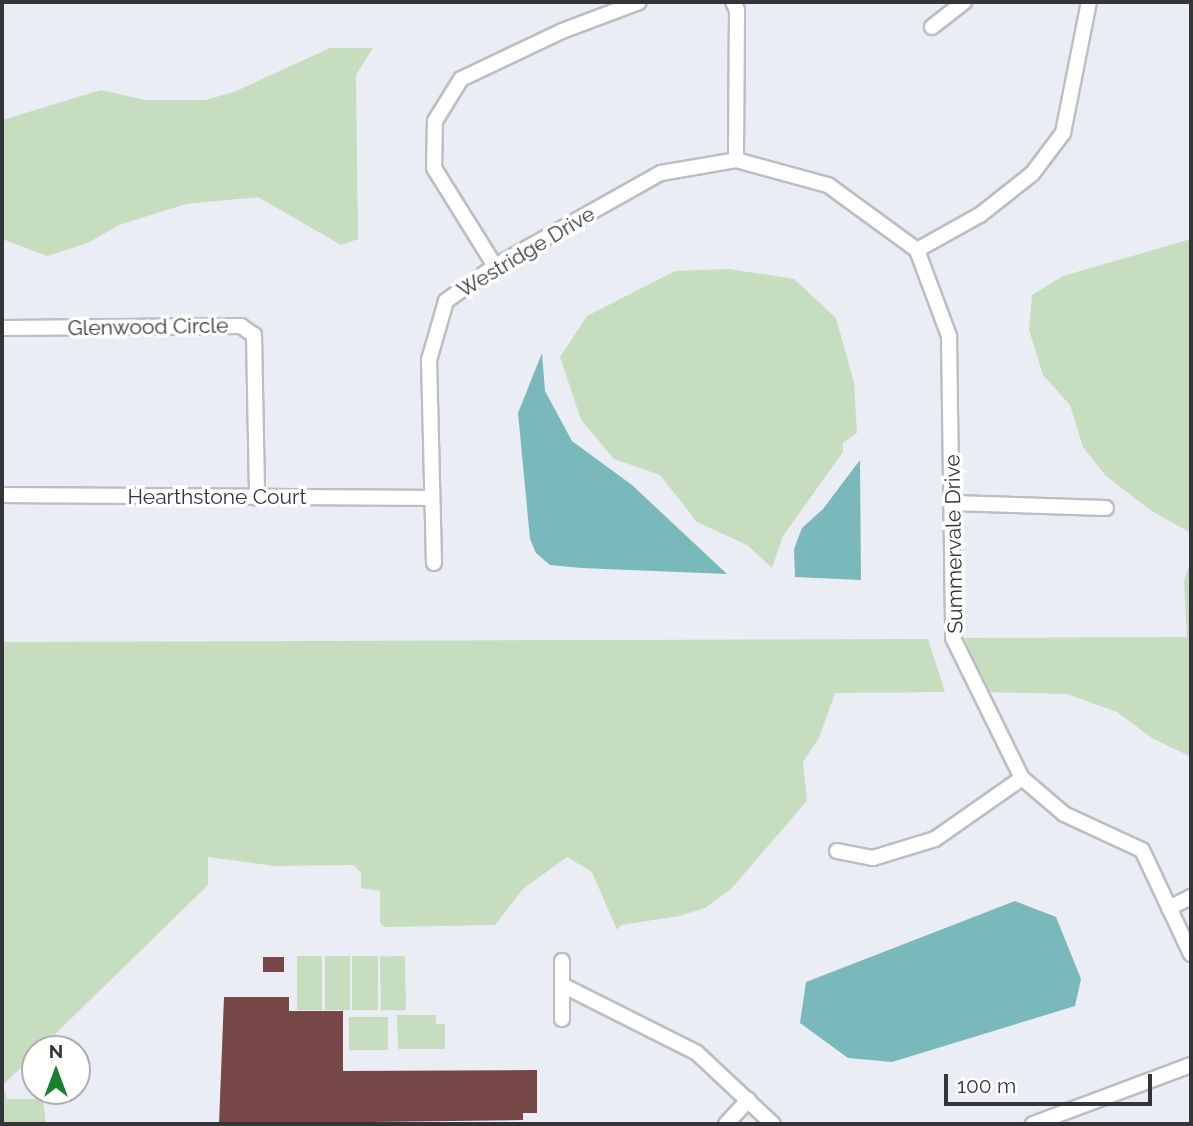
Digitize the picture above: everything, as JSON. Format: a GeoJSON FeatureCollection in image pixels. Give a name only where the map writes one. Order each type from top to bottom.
{"type":"FeatureCollection","features":[{"type":"Feature","properties":{"kind":"street"},"geometry":{"type":"LineString","coordinates":[[495,266],[434,168],[435,121],[461,79],[562,31],[639,2]]}},
{"type":"Feature","properties":{"kind":"street"},"geometry":{"type":"LineString","coordinates":[[733,2],[737,10],[736,160],[828,185],[917,250],[980,215],[1032,174],[1063,133],[1088,2]]}},
{"type":"Feature","properties":{"kind":"street"},"geometry":{"type":"LineString","coordinates":[[932,27],[964,2]]}},
{"type":"Feature","properties":{"kind":"street","name":"Westridge Drive"},"geometry":{"type":"LineString","coordinates":[[434,563],[429,360],[446,301],[495,266],[662,173],[736,160]]}},
{"type":"Feature","properties":{"kind":"street","name":"Summervale Drive"},"geometry":{"type":"LineString","coordinates":[[917,250],[949,336],[953,638],[1022,778],[1064,814],[1142,850],[1191,954]]}},
{"type":"Feature","properties":{"kind":"street","name":"Glenwood Circle"},"geometry":{"type":"LineString","coordinates":[[2,328],[241,326],[254,335],[257,498]]}},
{"type":"Feature","properties":{"kind":"street","name":"Hearthstone Court"},"geometry":{"type":"LineString","coordinates":[[2,495],[432,498]]}},
{"type":"Feature","properties":{"kind":"street"},"geometry":{"type":"LineString","coordinates":[[953,503],[1106,508]]}},
{"type":"Feature","properties":{"kind":"street"},"geometry":{"type":"LineString","coordinates":[[836,851],[873,858],[935,839],[1022,778]]}},
{"type":"Feature","properties":{"kind":"street"},"geometry":{"type":"LineString","coordinates":[[1170,908],[1191,897]]}},
{"type":"Feature","properties":{"kind":"street"},"geometry":{"type":"LineString","coordinates":[[562,961],[562,1019]]}},
{"type":"Feature","properties":{"kind":"street"},"geometry":{"type":"LineString","coordinates":[[562,985],[697,1053],[773,1124]]}},
{"type":"Feature","properties":{"kind":"street"},"geometry":{"type":"LineString","coordinates":[[1033,1124],[1191,1065]]}},
{"type":"Feature","properties":{"kind":"street"},"geometry":{"type":"LineString","coordinates":[[726,1124],[748,1100]]}},
{"type":"Feature","properties":{"kind":"green space"},"geometry":{"type":"Polygon","coordinates":[[[330,48],[373,48],[356,75],[358,239],[341,245],[258,197],[186,204],[119,225],[88,243],[47,256],[2,239],[2,120],[101,90],[145,100],[205,100],[234,92],[330,48]]]}},
{"type":"Feature","properties":{"kind":"green space"},"geometry":{"type":"Polygon","coordinates":[[[1191,239],[1191,533],[1150,510],[1105,475],[1083,447],[1070,405],[1043,375],[1029,330],[1032,295],[1063,276],[1191,239]]]}},
{"type":"Feature","properties":{"kind":"green space"},"geometry":{"type":"Polygon","coordinates":[[[729,269],[794,279],[836,318],[854,382],[857,433],[843,443],[843,452],[783,536],[772,568],[747,545],[697,522],[660,475],[614,459],[581,420],[560,357],[587,316],[675,271],[729,269]]]}},
{"type":"Feature","properties":{"kind":"green space"},"geometry":{"type":"Polygon","coordinates":[[[1191,561],[1191,757],[1152,738],[1117,712],[1067,694],[983,692],[965,638],[1187,637],[1184,581],[1191,561]]]}},
{"type":"Feature","properties":{"kind":"green space"},"geometry":{"type":"Polygon","coordinates":[[[928,639],[945,692],[835,693],[819,738],[803,762],[807,801],[731,889],[705,908],[679,916],[621,925],[617,930],[592,872],[567,857],[523,889],[495,925],[385,927],[380,923],[380,891],[361,888],[361,873],[354,865],[275,866],[208,857],[208,885],[54,1035],[21,1035],[21,1067],[3,1085],[7,1099],[21,1099],[21,1105],[44,1105],[46,1124],[2,1124],[2,642],[928,639]]]}},
{"type":"Feature","properties":{"kind":"green space"},"geometry":{"type":"Polygon","coordinates":[[[297,956],[322,956],[322,1010],[297,1010],[297,956]]]}},
{"type":"Feature","properties":{"kind":"green space"},"geometry":{"type":"Polygon","coordinates":[[[325,956],[350,956],[350,1010],[325,1010],[325,956]]]}},
{"type":"Feature","properties":{"kind":"green space"},"geometry":{"type":"Polygon","coordinates":[[[352,956],[378,956],[378,1010],[352,1010],[352,956]]]}},
{"type":"Feature","properties":{"kind":"green space"},"geometry":{"type":"Polygon","coordinates":[[[380,956],[405,956],[406,1010],[381,1010],[380,956]]]}},
{"type":"Feature","properties":{"kind":"green space"},"geometry":{"type":"Polygon","coordinates":[[[397,1015],[436,1015],[436,1024],[445,1024],[445,1049],[398,1049],[397,1015]]]}},
{"type":"Feature","properties":{"kind":"green space"},"geometry":{"type":"Polygon","coordinates":[[[349,1017],[388,1017],[388,1050],[349,1050],[349,1017]]]}},
{"type":"Feature","properties":{"kind":"water"},"geometry":{"type":"Polygon","coordinates":[[[542,353],[545,391],[572,441],[632,485],[727,574],[550,565],[536,553],[530,539],[518,413],[542,353]]]}},
{"type":"Feature","properties":{"kind":"water"},"geometry":{"type":"Polygon","coordinates":[[[860,460],[861,580],[795,577],[794,549],[802,528],[823,509],[860,460]]]}},
{"type":"Feature","properties":{"kind":"water"},"geometry":{"type":"Polygon","coordinates":[[[1015,901],[1056,917],[1081,979],[1075,1006],[892,1062],[848,1058],[800,1023],[806,982],[1015,901]]]}},
{"type":"Feature","properties":{"kind":"building"},"geometry":{"type":"Polygon","coordinates":[[[263,957],[284,957],[284,972],[263,972],[263,957]]]}},
{"type":"Feature","properties":{"kind":"building"},"geometry":{"type":"Polygon","coordinates":[[[224,997],[289,997],[289,1011],[343,1011],[343,1071],[537,1070],[537,1113],[523,1113],[523,1120],[219,1124],[224,997]]]}}]}
